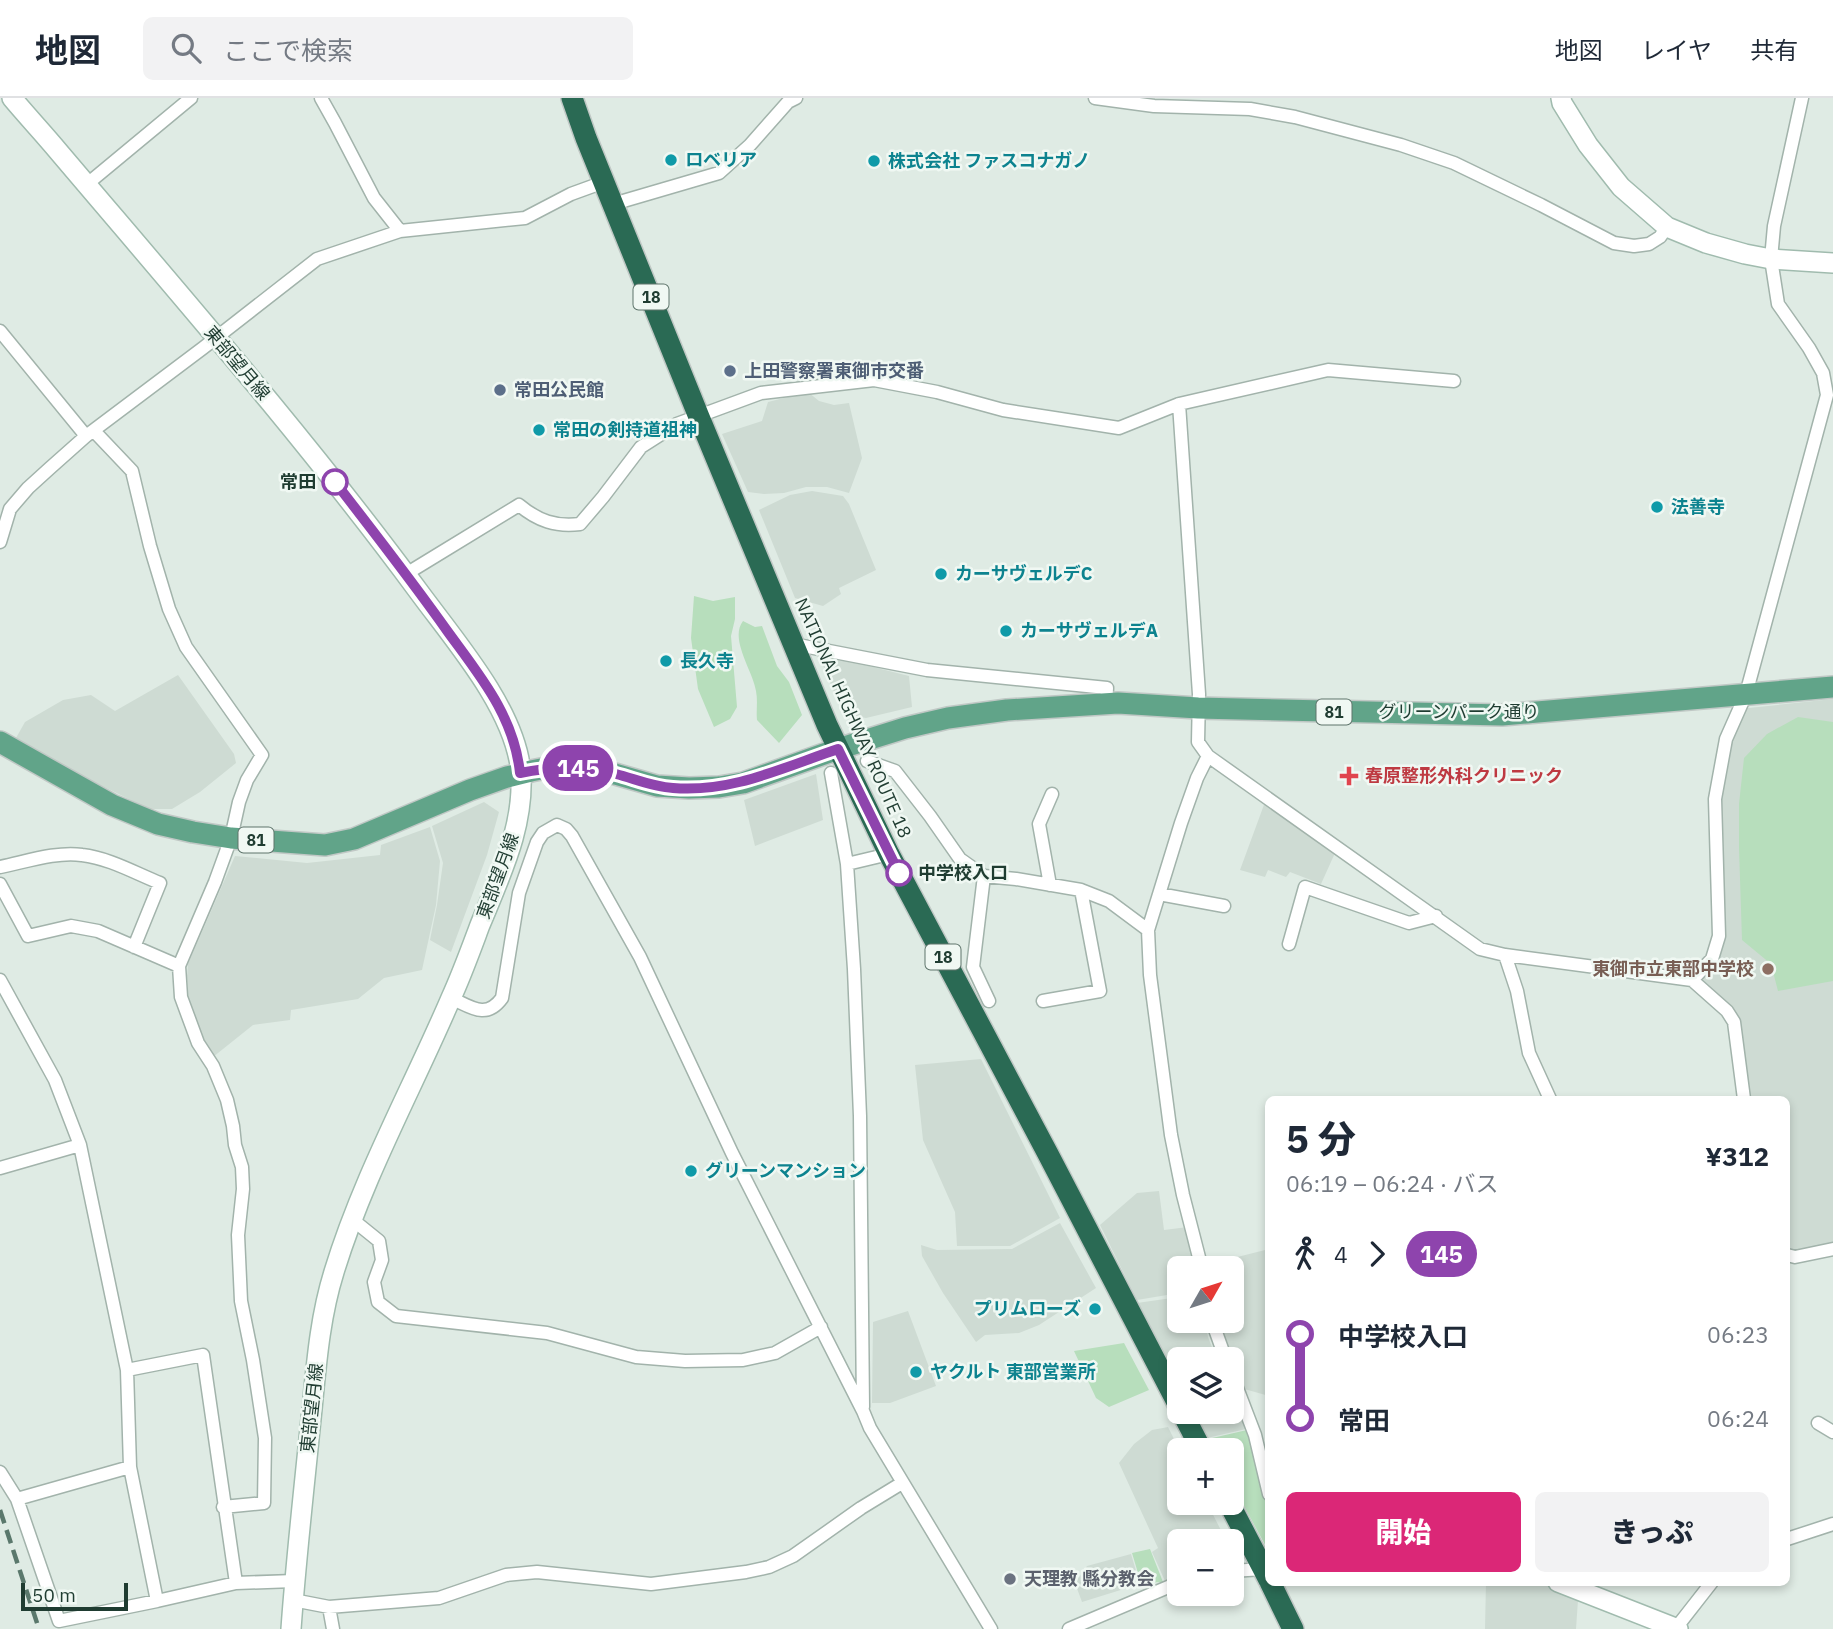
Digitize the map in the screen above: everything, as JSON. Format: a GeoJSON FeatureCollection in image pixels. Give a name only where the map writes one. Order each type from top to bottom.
{"type":"FeatureCollection","features":[{"type":"Feature","properties":{"kind":"highway","name":"NATIONAL HIGHWAY ROUTE 18"},"geometry":{"type":"LineString","coordinates":[[572,98],[699,417],[838,749],[889,854],[1167,1383]]}},
{"type":"Feature","properties":{"kind":"highway"},"geometry":{"type":"LineString","coordinates":[[1236,1515],[1265,1569]]}},
{"type":"Feature","properties":{"kind":"highway"},"geometry":{"type":"LineString","coordinates":[[1273,1586],[1293,1629]]}},
{"type":"Feature","properties":{"kind":"main road","name":"東部望月線"},"geometry":{"type":"LineString","coordinates":[[12,98],[216,338],[335,482],[406,574],[493,694],[513,736],[520,773],[518,812],[512,844],[451,998],[390,1130],[333,1274],[321,1325],[291,1629]]}},
{"type":"Feature","properties":{"kind":"main road"},"geometry":{"type":"LineString","coordinates":[[1561,98],[1588,145],[1621,187],[1667,227],[1706,243],[1745,254],[1771,259],[1833,263]]}},
{"type":"Feature","properties":{"kind":"main road","name":"グリーンパーク通り"},"geometry":{"type":"LineString","coordinates":[[838,749],[948,718],[1041,707],[1118,703],[1198,708],[1502,715],[1833,687]]}},
{"type":"Feature","properties":{"kind":"main road","name":"81"},"geometry":{"type":"LineString","coordinates":[[0,742],[130,813],[177,828],[231,838],[314,845],[354,839],[470,790],[520,773],[551,768],[576,768],[615,774],[657,786],[706,788],[743,783],[838,749]]}},
{"type":"Feature","properties":{"kind":"main road"},"geometry":{"type":"LineString","coordinates":[[1569,1586],[1677,1628]]}},
{"type":"Feature","properties":{"kind":"street"},"geometry":{"type":"LineString","coordinates":[[86,185],[191,98]]}},
{"type":"Feature","properties":{"kind":"street"},"geometry":{"type":"LineString","coordinates":[[321,98],[374,198],[400,231]]}},
{"type":"Feature","properties":{"kind":"street"},"geometry":{"type":"LineString","coordinates":[[613,204],[719,173],[750,145],[788,102],[796,98]]}},
{"type":"Feature","properties":{"kind":"street"},"geometry":{"type":"LineString","coordinates":[[1095,98],[1250,109],[1295,117],[1401,145],[1454,163],[1614,243],[1634,246],[1649,244],[1660,237],[1667,227]]}},
{"type":"Feature","properties":{"kind":"street"},"geometry":{"type":"LineString","coordinates":[[1692,980],[1712,959],[1719,936],[1715,799],[1726,739],[1746,694],[1827,395],[1824,373],[1778,304],[1771,259],[1774,226],[1802,98]]}},
{"type":"Feature","properties":{"kind":"street"},"geometry":{"type":"LineString","coordinates":[[0,542],[10,509],[28,488],[90,433],[317,259],[400,231],[524,218],[571,194],[604,182]]}},
{"type":"Feature","properties":{"kind":"street"},"geometry":{"type":"LineString","coordinates":[[0,331],[90,433],[132,471],[153,559],[169,609],[186,647],[262,755],[247,779],[231,838],[179,967],[180,997],[198,1043],[214,1066],[228,1100],[235,1145],[242,1167],[243,1189],[238,1234],[241,1301],[265,1438],[264,1503],[223,1507]]}},
{"type":"Feature","properties":{"kind":"street"},"geometry":{"type":"LineString","coordinates":[[406,574],[519,505],[542,521],[565,526],[580,524],[640,447],[677,424],[761,393],[874,380],[937,392],[1003,410],[1119,428],[1179,404],[1328,370],[1454,381]]}},
{"type":"Feature","properties":{"kind":"street"},"geometry":{"type":"LineString","coordinates":[[1179,404],[1199,694],[1198,742],[1208,756],[1480,948],[1505,955],[1692,980],[1727,1011],[1734,1023],[1744,1096]]}},
{"type":"Feature","properties":{"kind":"street"},"geometry":{"type":"LineString","coordinates":[[793,644],[927,670],[1107,688],[1106,705]]}},
{"type":"Feature","properties":{"kind":"street"},"geometry":{"type":"LineString","coordinates":[[1040,682],[1041,707]]}},
{"type":"Feature","properties":{"kind":"street"},"geometry":{"type":"LineString","coordinates":[[1199,1256],[1171,1135],[1150,975],[1148,930],[1185,812],[1208,756]]}},
{"type":"Feature","properties":{"kind":"street"},"geometry":{"type":"LineString","coordinates":[[867,761],[895,771],[960,859],[985,876],[1081,890],[1109,901],[1148,930]]}},
{"type":"Feature","properties":{"kind":"street"},"geometry":{"type":"LineString","coordinates":[[831,773],[846,864],[854,969],[860,1116],[863,1411]]}},
{"type":"Feature","properties":{"kind":"street"},"geometry":{"type":"LineString","coordinates":[[1050,885],[1039,824],[1052,794]]}},
{"type":"Feature","properties":{"kind":"street"},"geometry":{"type":"LineString","coordinates":[[451,998],[483,1010],[494,1007],[502,998],[519,893],[537,842],[543,833],[556,825],[566,829],[640,957],[732,1153],[870,1428],[991,1629]]}},
{"type":"Feature","properties":{"kind":"street"},"geometry":{"type":"LineString","coordinates":[[0,867],[64,854],[81,854],[160,883],[134,947]]}},
{"type":"Feature","properties":{"kind":"street"},"geometry":{"type":"LineString","coordinates":[[846,864],[889,854]]}},
{"type":"Feature","properties":{"kind":"street"},"geometry":{"type":"LineString","coordinates":[[985,876],[972,967],[989,1001]]}},
{"type":"Feature","properties":{"kind":"street"},"geometry":{"type":"LineString","coordinates":[[0,884],[28,936],[71,926],[98,931],[179,967]]}},
{"type":"Feature","properties":{"kind":"street"},"geometry":{"type":"LineString","coordinates":[[1289,944],[1305,887],[1409,923],[1436,916]]}},
{"type":"Feature","properties":{"kind":"street"},"geometry":{"type":"LineString","coordinates":[[1043,1001],[1100,991],[1081,890]]}},
{"type":"Feature","properties":{"kind":"street"},"geometry":{"type":"LineString","coordinates":[[1159,894],[1224,906]]}},
{"type":"Feature","properties":{"kind":"street"},"geometry":{"type":"LineString","coordinates":[[1505,955],[1517,991],[1529,1053],[1549,1096]]}},
{"type":"Feature","properties":{"kind":"street"},"geometry":{"type":"LineString","coordinates":[[0,980],[55,1080],[80,1145],[127,1370],[130,1467],[157,1601]]}},
{"type":"Feature","properties":{"kind":"street"},"geometry":{"type":"LineString","coordinates":[[0,1168],[80,1145]]}},
{"type":"Feature","properties":{"kind":"street"},"geometry":{"type":"LineString","coordinates":[[353,1220],[379,1241],[382,1260],[374,1282],[378,1302],[396,1316],[547,1333],[636,1357],[685,1361],[743,1360],[775,1353],[821,1327]]}},
{"type":"Feature","properties":{"kind":"street"},"geometry":{"type":"LineString","coordinates":[[1790,1256],[1833,1249]]}},
{"type":"Feature","properties":{"kind":"street"},"geometry":{"type":"LineString","coordinates":[[127,1370],[203,1355],[236,1583]]}},
{"type":"Feature","properties":{"kind":"street"},"geometry":{"type":"LineString","coordinates":[[1244,1406],[1255,1435],[1265,1477]]}},
{"type":"Feature","properties":{"kind":"street"},"geometry":{"type":"LineString","coordinates":[[1818,1423],[1833,1432]]}},
{"type":"Feature","properties":{"kind":"street"},"geometry":{"type":"LineString","coordinates":[[17,1499],[130,1467]]}},
{"type":"Feature","properties":{"kind":"street"},"geometry":{"type":"LineString","coordinates":[[0,1472],[17,1499],[59,1621],[236,1583],[293,1591],[329,1606],[439,1598],[506,1575],[537,1572],[651,1584],[746,1572],[769,1567],[793,1556],[902,1483]]}},
{"type":"Feature","properties":{"kind":"street"},"geometry":{"type":"LineString","coordinates":[[1790,1538],[1833,1524]]}},
{"type":"Feature","properties":{"kind":"street"},"geometry":{"type":"LineString","coordinates":[[1244,1572],[1265,1575]]}},
{"type":"Feature","properties":{"kind":"street"},"geometry":{"type":"LineString","coordinates":[[1677,1628],[1710,1586]]}},
{"type":"Feature","properties":{"kind":"street"},"geometry":{"type":"LineString","coordinates":[[1069,1629],[1167,1588]]}},
{"type":"Feature","properties":{"kind":"street"},"geometry":{"type":"LineString","coordinates":[[329,1606],[333,1629]]}},
{"type":"Feature","properties":{"kind":"shaded area"},"geometry":{"type":"Polygon","coordinates":[[[808,392],[819,401],[834,405],[849,403],[862,458],[849,493],[827,487],[806,487],[784,493],[748,492],[722,434],[762,421],[768,402],[808,392]]]}},
{"type":"Feature","properties":{"kind":"shaded area"},"geometry":{"type":"Polygon","coordinates":[[[812,491],[843,496],[849,504],[876,570],[839,588],[841,594],[823,606],[795,598],[759,510],[790,495],[812,491]]]}},
{"type":"Feature","properties":{"kind":"shaded area"},"geometry":{"type":"Polygon","coordinates":[[[825,655],[909,676],[912,707],[866,718],[848,712],[837,699],[820,658],[825,655]]]}},
{"type":"Feature","properties":{"kind":"shaded area"},"geometry":{"type":"Polygon","coordinates":[[[178,675],[234,754],[236,763],[200,792],[172,809],[149,809],[86,778],[16,738],[25,722],[63,700],[91,695],[115,711],[178,675]]]}},
{"type":"Feature","properties":{"kind":"shaded area","name":"東御市立東部中学校"},"geometry":{"type":"Polygon","coordinates":[[[1833,699],[1833,1249],[1790,1255],[1790,1096],[1744,1096],[1734,1022],[1692,980],[1719,936],[1715,799],[1739,709],[1833,699]]]}},
{"type":"Feature","properties":{"kind":"shaded area"},"geometry":{"type":"Polygon","coordinates":[[[816,774],[823,820],[755,846],[744,800],[816,774]]]}},
{"type":"Feature","properties":{"kind":"shaded area"},"geometry":{"type":"Polygon","coordinates":[[[484,802],[499,812],[487,855],[451,952],[430,940],[443,863],[432,826],[484,802]]]}},
{"type":"Feature","properties":{"kind":"shaded area"},"geometry":{"type":"Polygon","coordinates":[[[1265,802],[1335,853],[1321,884],[1290,872],[1286,877],[1268,870],[1265,877],[1240,870],[1265,802]]]}},
{"type":"Feature","properties":{"kind":"shaded area"},"geometry":{"type":"Polygon","coordinates":[[[430,827],[440,861],[436,905],[422,970],[384,978],[358,999],[291,1010],[290,1020],[253,1025],[213,1057],[202,1043],[188,997],[188,964],[235,856],[307,863],[380,855],[381,845],[430,827]]]}},
{"type":"Feature","properties":{"kind":"shaded area"},"geometry":{"type":"Polygon","coordinates":[[[981,1059],[1060,1218],[1010,1246],[957,1246],[955,1212],[923,1140],[915,1065],[981,1059]]]}},
{"type":"Feature","properties":{"kind":"shaded area"},"geometry":{"type":"Polygon","coordinates":[[[1159,1191],[1164,1230],[1188,1227],[1194,1256],[1167,1256],[1167,1295],[1137,1300],[1100,1225],[1137,1193],[1159,1191]]]}},
{"type":"Feature","properties":{"kind":"shaded area"},"geometry":{"type":"Polygon","coordinates":[[[1060,1223],[1096,1288],[1039,1325],[1019,1333],[985,1335],[976,1342],[922,1256],[921,1245],[937,1250],[1012,1249],[1060,1223]]]}},
{"type":"Feature","properties":{"kind":"shaded area"},"geometry":{"type":"Polygon","coordinates":[[[1265,1250],[1265,1395],[1244,1389],[1244,1347],[1227,1347],[1222,1334],[1244,1334],[1244,1256],[1241,1256],[1265,1250]]]}},
{"type":"Feature","properties":{"kind":"shaded area"},"geometry":{"type":"Polygon","coordinates":[[[1167,1299],[1167,1334],[1207,1334],[1212,1347],[1167,1347],[1167,1362],[1137,1303],[1167,1299]]]}},
{"type":"Feature","properties":{"kind":"shaded area"},"geometry":{"type":"Polygon","coordinates":[[[908,1311],[936,1386],[890,1403],[872,1403],[873,1322],[908,1311]]]}},
{"type":"Feature","properties":{"kind":"shaded area"},"geometry":{"type":"Polygon","coordinates":[[[1200,1424],[1244,1424],[1246,1429],[1207,1438],[1200,1424]]]}},
{"type":"Feature","properties":{"kind":"shaded area"},"geometry":{"type":"Polygon","coordinates":[[[1168,1427],[1174,1438],[1167,1438],[1167,1515],[1213,1515],[1220,1529],[1167,1529],[1165,1581],[1152,1552],[1158,1548],[1119,1463],[1134,1444],[1152,1430],[1168,1427]]]}},
{"type":"Feature","properties":{"kind":"shaded area"},"geometry":{"type":"Polygon","coordinates":[[[1131,1554],[1140,1584],[1082,1602],[1075,1583],[1087,1566],[1131,1554]]]}},
{"type":"Feature","properties":{"kind":"shaded area"},"geometry":{"type":"Polygon","coordinates":[[[1486,1586],[1549,1586],[1578,1600],[1576,1629],[1485,1629],[1486,1586]]]}},
{"type":"Feature","properties":{"kind":"green space"},"geometry":{"type":"Polygon","coordinates":[[[694,596],[713,601],[735,597],[735,619],[731,636],[737,707],[730,719],[714,727],[698,689],[691,638],[694,596]]]}},
{"type":"Feature","properties":{"kind":"green space"},"geometry":{"type":"Polygon","coordinates":[[[743,621],[755,627],[762,626],[777,666],[789,682],[802,715],[779,743],[757,720],[756,691],[740,646],[739,628],[743,621]]]}},
{"type":"Feature","properties":{"kind":"green space"},"geometry":{"type":"Polygon","coordinates":[[[1798,717],[1833,722],[1833,981],[1778,991],[1771,964],[1742,940],[1739,804],[1744,758],[1767,734],[1798,717]]]}},
{"type":"Feature","properties":{"kind":"green space"},"geometry":{"type":"Polygon","coordinates":[[[1124,1343],[1149,1390],[1109,1407],[1096,1398],[1074,1351],[1124,1343]]]}},
{"type":"Feature","properties":{"kind":"green space"},"geometry":{"type":"Polygon","coordinates":[[[1247,1430],[1265,1488],[1265,1545],[1244,1506],[1244,1438],[1212,1438],[1247,1430]]]}},
{"type":"Feature","properties":{"kind":"green space"},"geometry":{"type":"Polygon","coordinates":[[[1150,1549],[1163,1582],[1141,1583],[1132,1553],[1150,1549]]]}},
{"type":"Feature","properties":{"kind":"railway"},"geometry":{"type":"LineString","coordinates":[[0,1510],[39,1629]]}},
{"type":"Feature","properties":{"kind":"bus line","name":"145"},"geometry":{"type":"LineString","coordinates":[[335,482],[493,694],[513,736],[520,773],[551,768],[576,768],[615,774],[657,786],[706,788],[743,783],[838,749],[899,873]]}},
{"type":"Feature","properties":{"kind":"place","name":"ロベリア"},"geometry":{"type":"Point","coordinates":[671,160]}},
{"type":"Feature","properties":{"kind":"place","name":"株式会社 ファスコナガノ"},"geometry":{"type":"Point","coordinates":[874,161]}},
{"type":"Feature","properties":{"kind":"place","name":"上田警察署東御市交番"},"geometry":{"type":"Point","coordinates":[730,371]}},
{"type":"Feature","properties":{"kind":"place","name":"常田公民館"},"geometry":{"type":"Point","coordinates":[500,390]}},
{"type":"Feature","properties":{"kind":"place","name":"常田の剣持道祖神"},"geometry":{"type":"Point","coordinates":[539,430]}},
{"type":"Feature","properties":{"kind":"place","name":"常田"},"geometry":{"type":"Point","coordinates":[335,482]}},
{"type":"Feature","properties":{"kind":"place","name":"法善寺"},"geometry":{"type":"Point","coordinates":[1657,507]}},
{"type":"Feature","properties":{"kind":"place","name":"カーサヴェルデC"},"geometry":{"type":"Point","coordinates":[941,574]}},
{"type":"Feature","properties":{"kind":"place","name":"カーサヴェルデA"},"geometry":{"type":"Point","coordinates":[1006,631]}},
{"type":"Feature","properties":{"kind":"place","name":"長久寺"},"geometry":{"type":"Point","coordinates":[666,661]}},
{"type":"Feature","properties":{"kind":"place","name":"春原整形外科クリニック"},"geometry":{"type":"Point","coordinates":[1349,776]}},
{"type":"Feature","properties":{"kind":"place","name":"中学校入口"},"geometry":{"type":"Point","coordinates":[899,873]}},
{"type":"Feature","properties":{"kind":"place","name":"東御市立東部中学校"},"geometry":{"type":"Point","coordinates":[1768,969]}},
{"type":"Feature","properties":{"kind":"place","name":"グリーンマンション"},"geometry":{"type":"Point","coordinates":[691,1171]}},
{"type":"Feature","properties":{"kind":"place","name":"プリムローズ"},"geometry":{"type":"Point","coordinates":[1095,1309]}},
{"type":"Feature","properties":{"kind":"place","name":"ヤクルト 東部営業所"},"geometry":{"type":"Point","coordinates":[916,1372]}},
{"type":"Feature","properties":{"kind":"place","name":"天理教 縣分教会"},"geometry":{"type":"Point","coordinates":[1010,1579]}}]}
